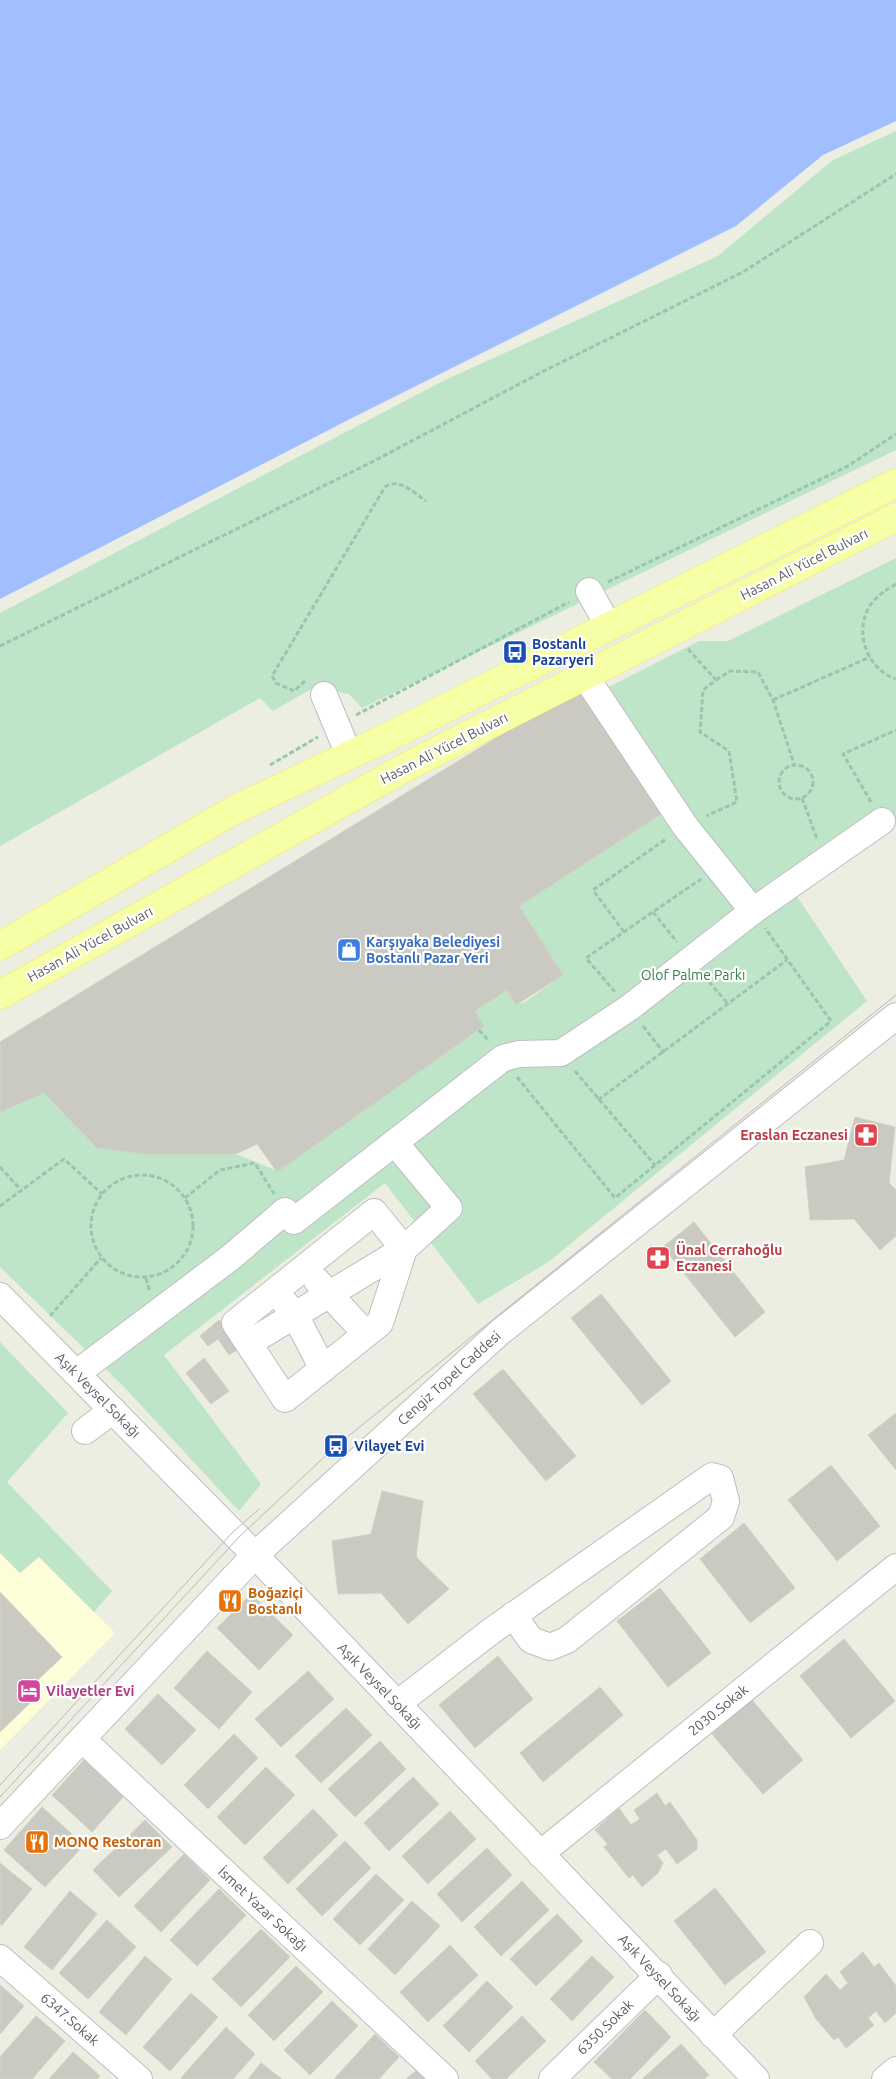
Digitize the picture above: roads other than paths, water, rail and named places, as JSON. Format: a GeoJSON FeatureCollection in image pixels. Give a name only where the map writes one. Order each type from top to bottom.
{"type":"FeatureCollection","features":[{"type":"Feature","properties":{"kind":"main road"},"geometry":{"type":"LineString","coordinates":[[0,946],[234,810],[609,627],[896,483]]}},
{"type":"Feature","properties":{"kind":"main road","name":"Hasan Ali Yücel Bulvarı"},"geometry":{"type":"LineString","coordinates":[[0,995],[404,768],[896,517]]}},
{"type":"Feature","properties":{"kind":"street"},"geometry":{"type":"LineString","coordinates":[[590,591],[609,627]]}},
{"type":"Feature","properties":{"kind":"street"},"geometry":{"type":"LineString","coordinates":[[585,676],[685,826],[753,912]]}},
{"type":"Feature","properties":{"kind":"street"},"geometry":{"type":"LineString","coordinates":[[315,687],[349,755]]}},
{"type":"Feature","properties":{"kind":"street"},"geometry":{"type":"LineString","coordinates":[[77,1373],[230,1258],[284,1212],[294,1221],[503,1058],[519,1054],[561,1053],[629,1008],[753,912],[882,820]]}},
{"type":"Feature","properties":{"kind":"street","name":"Cengiz Topel Caddesi"},"geometry":{"type":"LineString","coordinates":[[0,1826],[255,1555],[499,1333],[891,1029]]}},
{"type":"Feature","properties":{"kind":"street"},"geometry":{"type":"LineString","coordinates":[[249,1344],[404,1249],[449,1208],[395,1142]]}},
{"type":"Feature","properties":{"kind":"street"},"geometry":{"type":"LineString","coordinates":[[374,1212],[404,1249],[380,1323],[285,1399],[235,1323],[374,1212]]}},
{"type":"Feature","properties":{"kind":"street"},"geometry":{"type":"LineString","coordinates":[[305,1267],[366,1334]]}},
{"type":"Feature","properties":{"kind":"street"},"geometry":{"type":"LineString","coordinates":[[275,1292],[295,1315],[323,1369]]}},
{"type":"Feature","properties":{"kind":"street","name":"Aşık Veysel Sokağı"},"geometry":{"type":"LineString","coordinates":[[0,1296],[255,1555],[756,2079]]}},
{"type":"Feature","properties":{"kind":"street"},"geometry":{"type":"LineString","coordinates":[[85,1431],[113,1410]]}},
{"type":"Feature","properties":{"kind":"street"},"geometry":{"type":"LineString","coordinates":[[398,1704],[513,1615],[712,1476],[720,1478],[726,1501],[721,1517],[567,1640],[550,1647],[531,1640],[513,1615]]}},
{"type":"Feature","properties":{"kind":"street","name":"2030.Sokak"},"geometry":{"type":"LineString","coordinates":[[540,1854],[896,1567]]}},
{"type":"Feature","properties":{"kind":"street","name":"İsmet Yazar Sokağı"},"geometry":{"type":"LineString","coordinates":[[82,1739],[445,2079]]}},
{"type":"Feature","properties":{"kind":"street"},"geometry":{"type":"LineString","coordinates":[[712,2035],[810,1942]]}},
{"type":"Feature","properties":{"kind":"street","name":"6347.Sokak"},"geometry":{"type":"LineString","coordinates":[[0,1958],[139,2079]]}},
{"type":"Feature","properties":{"kind":"street","name":"6350.Sokak"},"geometry":{"type":"LineString","coordinates":[[552,2079],[658,1975]]}},
{"type":"Feature","properties":{"kind":"street"},"geometry":{"type":"LineString","coordinates":[[885,2079],[896,2070]]}},
{"type":"Feature","properties":{"kind":"water"},"geometry":{"type":"Polygon","coordinates":[[[0,0],[896,0],[896,121],[823,155],[736,226],[354,417],[0,599],[0,0]]]}},
{"type":"Feature","properties":{"kind":"tram line"},"geometry":{"type":"LineString","coordinates":[[0,1797],[238,1538],[336,1446],[896,995]]}},
{"type":"Feature","properties":{"kind":"tram line"},"geometry":{"type":"LineString","coordinates":[[0,1785],[233,1532],[259,1509]]}},
{"type":"Feature","properties":{"kind":"place","name":"Bostanlı Pazaryeri"},"geometry":{"type":"Point","coordinates":[515,652]}},
{"type":"Feature","properties":{"kind":"place","name":"Karşıyaka Belediyesi Bostanlı Pazar Yeri"},"geometry":{"type":"Point","coordinates":[349,950]}},
{"type":"Feature","properties":{"kind":"place","name":"Eraslan Eczanesi"},"geometry":{"type":"Point","coordinates":[866,1135]}},
{"type":"Feature","properties":{"kind":"place","name":"Ünal Cerrahoğlu Eczanesi"},"geometry":{"type":"Point","coordinates":[658,1258]}},
{"type":"Feature","properties":{"kind":"place","name":"Vilayet Evi"},"geometry":{"type":"Point","coordinates":[336,1446]}},
{"type":"Feature","properties":{"kind":"place","name":"Boğaziçi Bostanlı"},"geometry":{"type":"Point","coordinates":[230,1601]}},
{"type":"Feature","properties":{"kind":"place","name":"Vilayetler Evi"},"geometry":{"type":"Point","coordinates":[29,1691]}},
{"type":"Feature","properties":{"kind":"place","name":"MONQ Restoran"},"geometry":{"type":"Point","coordinates":[37,1842]}},
{"type":"Feature","properties":{"kind":"park label","name":"Olof Palme Parkı"},"geometry":{"type":"Point","coordinates":[693,975]}}]}
